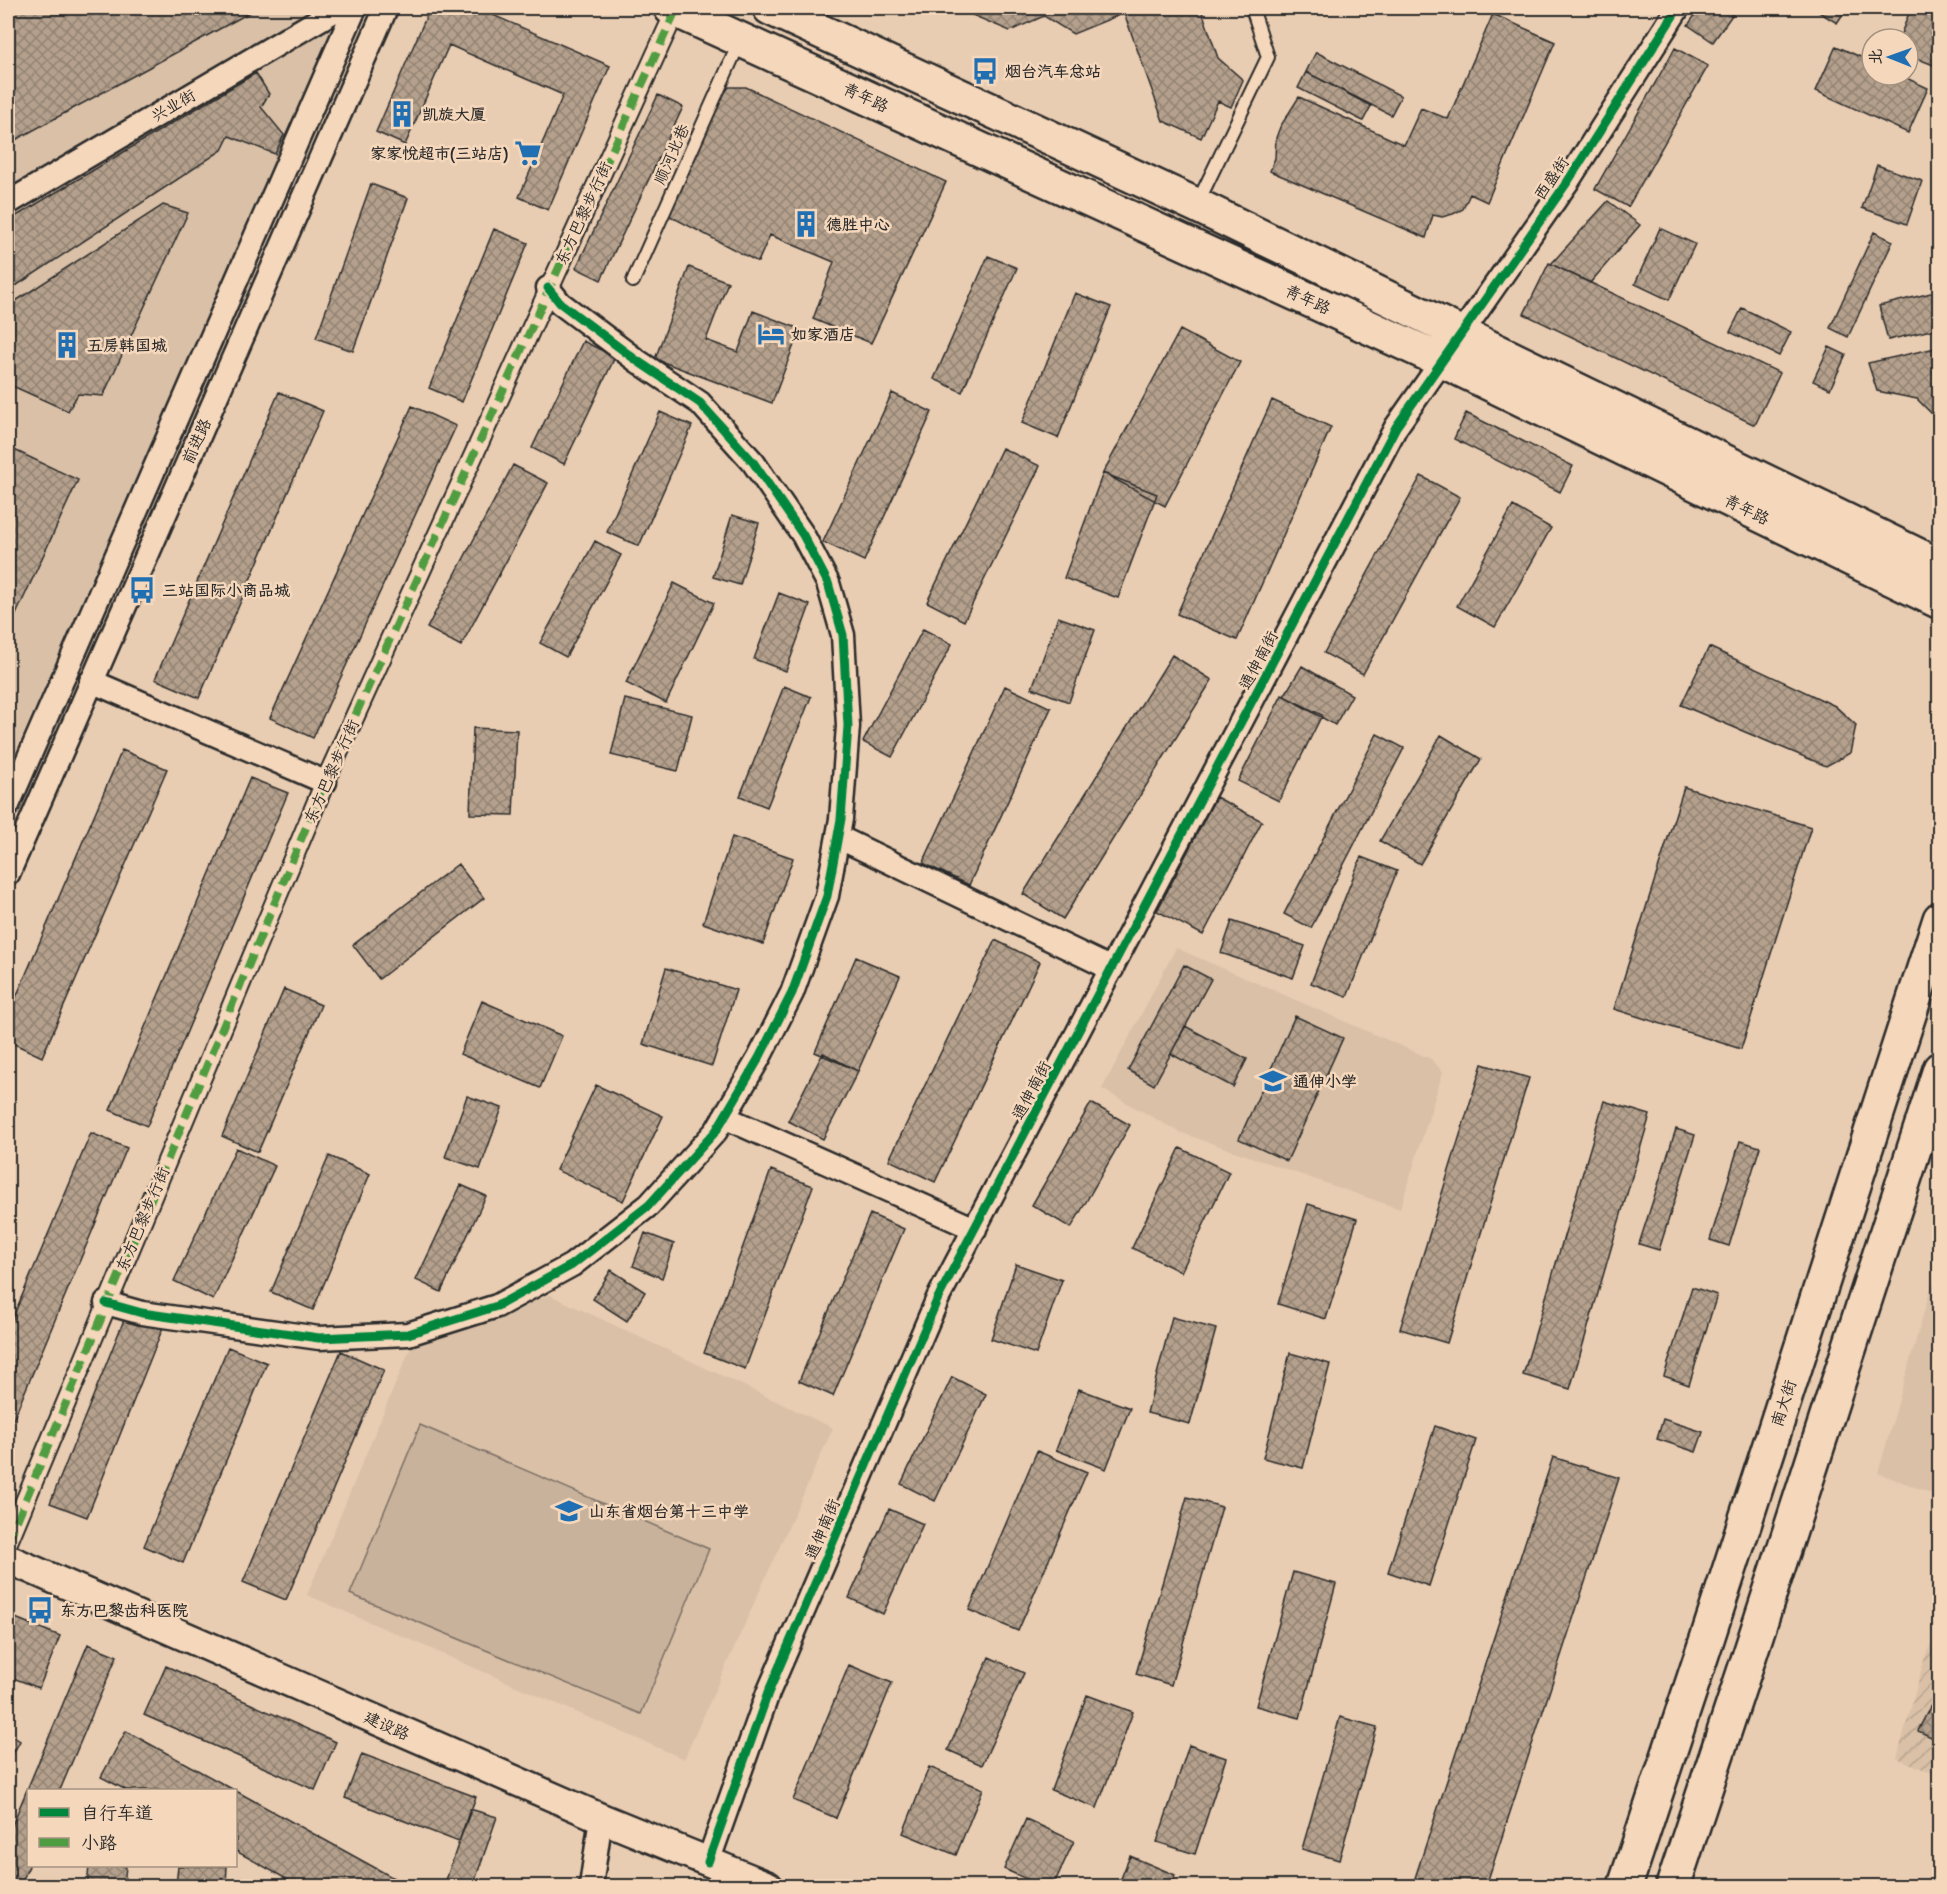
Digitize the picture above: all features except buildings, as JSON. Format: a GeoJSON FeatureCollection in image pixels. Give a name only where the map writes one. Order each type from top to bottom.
{"type":"FeatureCollection","features":[{"type":"Feature","properties":{"kind":"main road","name":"青年路"},"geometry":{"type":"LineString","coordinates":[[770,8],[795,15],[1196,205],[1940,566]]}},
{"type":"Feature","properties":{"kind":"main road","name":"青年路"},"geometry":{"type":"LineString","coordinates":[[673,9],[1443,361],[1940,602]]}},
{"type":"Feature","properties":{"kind":"main road","name":"南大街"},"geometry":{"type":"LineString","coordinates":[[1625,1887],[1940,919]]}},
{"type":"Feature","properties":{"kind":"main road"},"geometry":{"type":"LineString","coordinates":[[1673,1887],[1940,1069]]}},
{"type":"Feature","properties":{"kind":"street","name":"兴业街"},"geometry":{"type":"LineString","coordinates":[[8,203],[339,8]]}},
{"type":"Feature","properties":{"kind":"street","name":"前进路"},"geometry":{"type":"LineString","coordinates":[[8,805],[355,8]]}},
{"type":"Feature","properties":{"kind":"street","name":"前进路"},"geometry":{"type":"LineString","coordinates":[[8,874],[386,8]]}},
{"type":"Feature","properties":{"kind":"street","name":"西盛街"},"geometry":{"type":"LineString","coordinates":[[1443,361],[1568,181],[1678,8]]}},
{"type":"Feature","properties":{"kind":"street","name":"东方巴黎步行街"},"geometry":{"type":"LineString","coordinates":[[8,1542],[325,782],[673,9]]}},
{"type":"Feature","properties":{"kind":"street"},"geometry":{"type":"LineString","coordinates":[[106,1303],[142,1313],[319,1338],[408,1334],[497,1306],[572,1265],[649,1205],[716,1131],[759,1058],[792,993],[827,896],[838,837],[848,726],[843,635],[828,583],[803,535],[753,462],[700,403],[636,360],[560,303],[548,288]]}},
{"type":"Feature","properties":{"kind":"street","name":"通伸南街"},"geometry":{"type":"LineString","coordinates":[[708,1862],[768,1693],[938,1298],[1396,427],[1443,361]]}},
{"type":"Feature","properties":{"kind":"street"},"geometry":{"type":"LineString","coordinates":[[91,681],[325,782]]}},
{"type":"Feature","properties":{"kind":"street"},"geometry":{"type":"LineString","coordinates":[[838,837],[1112,969]]}},
{"type":"Feature","properties":{"kind":"street"},"geometry":{"type":"LineString","coordinates":[[724,1117],[975,1229]]}},
{"type":"Feature","properties":{"kind":"street","name":"建设路"},"geometry":{"type":"LineString","coordinates":[[8,1559],[601,1818],[768,1887]]}},
{"type":"Feature","properties":{"kind":"street"},"geometry":{"type":"LineString","coordinates":[[591,1887],[601,1818]]}},
{"type":"Feature","properties":{"kind":"lane"},"geometry":{"type":"LineString","coordinates":[[1196,205],[1268,57],[1252,8]]}},
{"type":"Feature","properties":{"kind":"lane","name":"顺河北巷"},"geometry":{"type":"LineString","coordinates":[[633,281],[740,40]]}},
{"type":"Feature","properties":{"kind":"shaded area"},"geometry":{"type":"Polygon","coordinates":[[[8,8],[342,8],[331,38],[8,769],[8,8]]]}},
{"type":"Feature","properties":{"kind":"shaded area","name":"通伸小学"},"geometry":{"type":"Polygon","coordinates":[[[1176,948],[1431,1059],[1443,1072],[1400,1209],[1179,1132],[1102,1089],[1176,948]]]}},
{"type":"Feature","properties":{"kind":"shaded area"},"geometry":{"type":"Polygon","coordinates":[[[1932,1284],[1940,1288],[1939,1496],[1878,1473],[1932,1284]]]}},
{"type":"Feature","properties":{"kind":"shaded area","name":"山东省烟台第十三中学"},"geometry":{"type":"Polygon","coordinates":[[[550,1295],[833,1428],[684,1759],[307,1595],[413,1342],[550,1295]]]}},
{"type":"Feature","properties":{"kind":"shaded area"},"geometry":{"type":"Polygon","coordinates":[[[420,1425],[709,1549],[641,1714],[350,1594],[420,1425]]]}},
{"type":"Feature","properties":{"kind":"shaded area"},"geometry":{"type":"Polygon","coordinates":[[[1939,1626],[1939,1776],[1897,1758],[1925,1657],[1939,1626]]]}},
{"type":"Feature","properties":{"kind":"marked path"},"geometry":{"type":"LineString","coordinates":[[8,1542],[325,782],[676,10]]}},
{"type":"Feature","properties":{"kind":"cycle path"},"geometry":{"type":"LineString","coordinates":[[708,1862],[768,1693],[938,1298],[1396,427],[1568,181],[1678,8]]}},
{"type":"Feature","properties":{"kind":"cycle path"},"geometry":{"type":"LineString","coordinates":[[106,1303],[142,1313],[319,1338],[408,1334],[497,1306],[572,1265],[649,1205],[716,1131],[759,1058],[792,993],[827,896],[841,819],[848,726],[843,635],[828,583],[803,535],[753,462],[700,403],[636,360],[560,303],[548,288]]}},
{"type":"Feature","properties":{"kind":"place","name":"烟台汽车总站"},"geometry":{"type":"Point","coordinates":[985,71]}},
{"type":"Feature","properties":{"kind":"place","name":"凯旋大厦"},"geometry":{"type":"Point","coordinates":[402,114]}},
{"type":"Feature","properties":{"kind":"place","name":"家家悦超市(三站店)"},"geometry":{"type":"Point","coordinates":[528,153]}},
{"type":"Feature","properties":{"kind":"place","name":"德胜中心"},"geometry":{"type":"Point","coordinates":[806,224]}},
{"type":"Feature","properties":{"kind":"place","name":"如家酒店"},"geometry":{"type":"Point","coordinates":[771,334]}},
{"type":"Feature","properties":{"kind":"place","name":"五房韩国城"},"geometry":{"type":"Point","coordinates":[67,345]}},
{"type":"Feature","properties":{"kind":"place","name":"三站国际小商品城"},"geometry":{"type":"Point","coordinates":[142,590]}},
{"type":"Feature","properties":{"kind":"place","name":"通伸小学"},"geometry":{"type":"Point","coordinates":[1273,1081]}},
{"type":"Feature","properties":{"kind":"place","name":"山东省烟台第十三中学"},"geometry":{"type":"Point","coordinates":[569,1511]}},
{"type":"Feature","properties":{"kind":"place","name":"东方巴黎齿科医院"},"geometry":{"type":"Point","coordinates":[40,1610]}}]}
